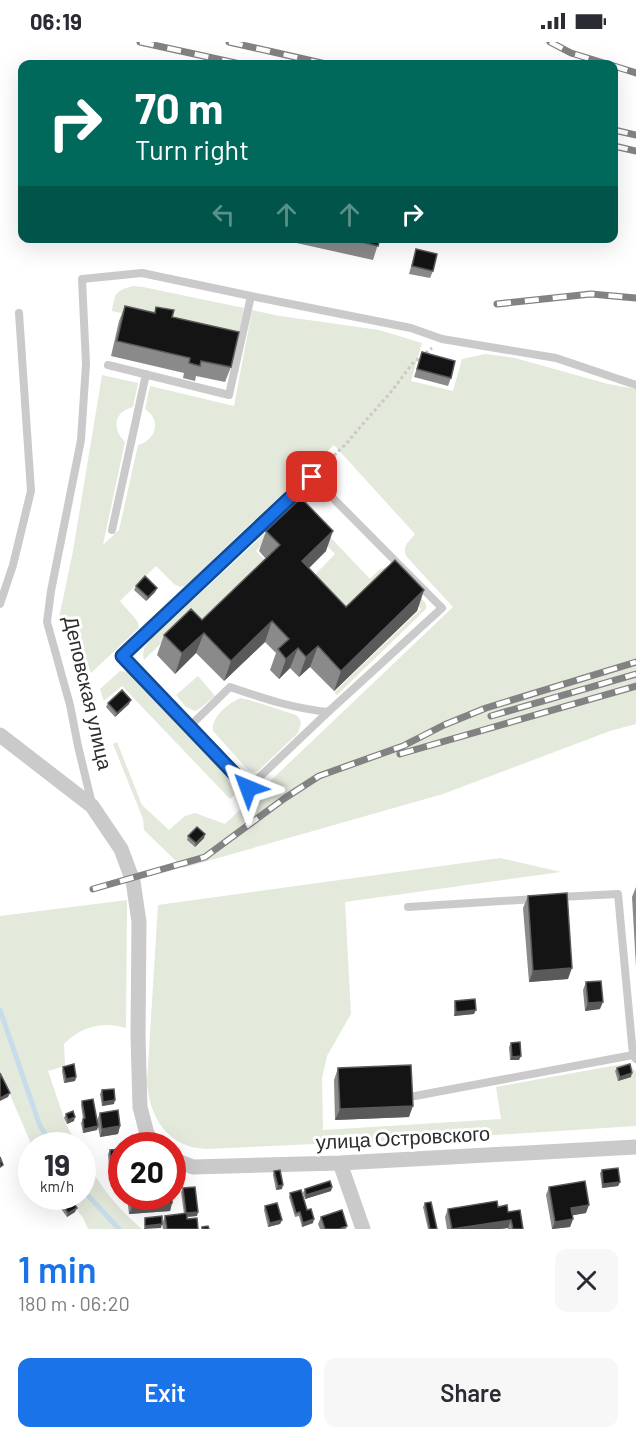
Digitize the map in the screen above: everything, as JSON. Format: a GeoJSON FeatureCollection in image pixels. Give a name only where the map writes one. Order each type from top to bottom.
{"type":"FeatureCollection","features":[{"type":"Feature","properties":{"kind":"street"},"geometry":{"type":"LineString","coordinates":[[0,735],[92,807]]}},
{"type":"Feature","properties":{"kind":"street","name":"Деповская улица"},"geometry":{"type":"LineString","coordinates":[[92,807],[121,849],[135,892],[139,922],[140,1107],[146,1132]]}},
{"type":"Feature","properties":{"kind":"street","name":"улица Островского"},"geometry":{"type":"LineString","coordinates":[[186,1164],[193,1167],[339,1163],[636,1147]]}},
{"type":"Feature","properties":{"kind":"street"},"geometry":{"type":"LineString","coordinates":[[339,1163],[363,1229]]}},
{"type":"Feature","properties":{"kind":"lane","name":"Деповская улица"},"geometry":{"type":"LineString","coordinates":[[92,807],[70,705],[47,622],[81,440],[86,364],[82,279],[142,273],[251,296]]}},
{"type":"Feature","properties":{"kind":"lane"},"geometry":{"type":"LineString","coordinates":[[108,365],[230,395],[251,296],[411,327],[442,339],[556,358],[636,385]]}},
{"type":"Feature","properties":{"kind":"lane"},"geometry":{"type":"LineString","coordinates":[[0,604],[13,565],[31,491],[20,314]]}},
{"type":"Feature","properties":{"kind":"lane"},"geometry":{"type":"LineString","coordinates":[[112,530],[146,374]]}},
{"type":"Feature","properties":{"kind":"lane"},"geometry":{"type":"LineString","coordinates":[[312,477],[442,608],[248,788],[122,656],[312,477]]}},
{"type":"Feature","properties":{"kind":"lane"},"geometry":{"type":"LineString","coordinates":[[189,727],[230,687],[301,709],[328,712]]}},
{"type":"Feature","properties":{"kind":"lane"},"geometry":{"type":"LineString","coordinates":[[408,907],[618,894],[635,1057],[415,1096]]}},
{"type":"Feature","properties":{"kind":"path"},"geometry":{"type":"LineString","coordinates":[[312,477],[357,431],[412,364],[442,339]]}},
{"type":"Feature","properties":{"kind":"shaded area"},"geometry":{"type":"Polygon","coordinates":[[[133,286],[244,308],[237,340],[112,311],[117,294],[133,286]]]}},
{"type":"Feature","properties":{"kind":"shaded area"},"geometry":{"type":"Polygon","coordinates":[[[252,310],[379,330],[422,343],[411,381],[453,391],[462,359],[485,354],[515,358],[608,384],[636,389],[636,724],[610,731],[443,794],[183,868],[144,830],[143,819],[113,744],[117,742],[142,805],[169,830],[185,816],[195,813],[225,824],[453,607],[406,556],[406,546],[415,534],[334,445],[185,586],[180,587],[174,584],[156,566],[120,601],[138,622],[139,628],[91,673],[78,637],[59,618],[73,551],[102,375],[138,383],[133,407],[126,409],[118,417],[118,432],[125,442],[103,545],[119,530],[138,445],[149,439],[155,429],[154,419],[145,409],[150,386],[234,406],[252,310]]]}},
{"type":"Feature","properties":{"kind":"shaded area"},"geometry":{"type":"Polygon","coordinates":[[[287,513],[313,519],[370,579],[381,569],[387,568],[399,574],[426,604],[426,609],[337,695],[334,692],[421,609],[389,575],[338,620],[305,585],[335,554],[300,518],[291,517],[256,551],[270,565],[197,632],[185,620],[144,660],[144,650],[152,638],[287,513]]]}},
{"type":"Feature","properties":{"kind":"shaded area"},"geometry":{"type":"Polygon","coordinates":[[[120,671],[129,672],[138,680],[236,783],[238,788],[236,794],[230,799],[122,686],[104,701],[100,689],[120,671]]]}},
{"type":"Feature","properties":{"kind":"shaded area"},"geometry":{"type":"Polygon","coordinates":[[[198,676],[215,696],[195,711],[186,707],[176,695],[198,676]]]}},
{"type":"Feature","properties":{"kind":"shaded area"},"geometry":{"type":"Polygon","coordinates":[[[240,698],[296,715],[301,723],[298,733],[258,771],[254,772],[248,770],[213,731],[218,716],[226,707],[240,698]]]}},
{"type":"Feature","properties":{"kind":"shaded area"},"geometry":{"type":"Polygon","coordinates":[[[500,858],[561,872],[345,902],[351,1014],[327,1056],[322,1078],[323,1130],[501,1119],[496,1087],[629,1063],[636,1072],[636,1126],[447,1138],[207,1149],[188,1146],[186,1145],[186,1132],[167,1132],[163,1128],[153,1112],[148,1092],[158,905],[500,858]]]}},
{"type":"Feature","properties":{"kind":"shaded area"},"geometry":{"type":"Polygon","coordinates":[[[127,900],[126,1028],[101,1025],[85,1029],[64,1044],[65,1066],[48,1071],[70,1132],[26,1132],[0,1076],[0,916],[127,900]]]}},
{"type":"Feature","properties":{"kind":"shaded area"},"geometry":{"type":"Polygon","coordinates":[[[96,1177],[108,1194],[108,1210],[122,1210],[142,1229],[88,1229],[77,1210],[96,1210],[96,1177]]]}},
{"type":"Feature","properties":{"kind":"building"},"geometry":{"type":"Polygon","coordinates":[[[416,249],[437,254],[433,271],[412,266],[416,249]]]}},
{"type":"Feature","properties":{"kind":"building"},"geometry":{"type":"Polygon","coordinates":[[[125,306],[155,313],[156,307],[174,310],[172,317],[239,332],[231,367],[201,361],[200,366],[189,363],[190,358],[117,341],[125,306]]]}},
{"type":"Feature","properties":{"kind":"building"},"geometry":{"type":"Polygon","coordinates":[[[422,352],[455,361],[451,378],[417,369],[422,352]]]}},
{"type":"Feature","properties":{"kind":"building"},"geometry":{"type":"Polygon","coordinates":[[[301,498],[333,531],[302,561],[346,607],[395,560],[424,590],[341,671],[318,646],[306,657],[298,648],[286,659],[278,649],[289,639],[272,621],[231,661],[204,633],[182,653],[164,635],[191,609],[202,620],[280,545],[266,531],[301,498]]]}},
{"type":"Feature","properties":{"kind":"building"},"geometry":{"type":"Polygon","coordinates":[[[145,576],[157,588],[148,597],[136,586],[145,576]]]}},
{"type":"Feature","properties":{"kind":"building"},"geometry":{"type":"Polygon","coordinates":[[[122,690],[131,700],[117,713],[108,703],[122,690]]]}},
{"type":"Feature","properties":{"kind":"building"},"geometry":{"type":"Polygon","coordinates":[[[197,827],[205,834],[196,843],[188,836],[197,827]]]}},
{"type":"Feature","properties":{"kind":"building"},"geometry":{"type":"Polygon","coordinates":[[[567,893],[572,968],[533,971],[528,896],[567,893]]]}},
{"type":"Feature","properties":{"kind":"building"},"geometry":{"type":"Polygon","coordinates":[[[601,981],[603,1002],[588,1003],[586,982],[601,981]]]}},
{"type":"Feature","properties":{"kind":"building"},"geometry":{"type":"Polygon","coordinates":[[[475,999],[476,1010],[456,1012],[455,1001],[475,999]]]}},
{"type":"Feature","properties":{"kind":"building"},"geometry":{"type":"Polygon","coordinates":[[[520,1042],[521,1056],[512,1057],[511,1043],[520,1042]]]}},
{"type":"Feature","properties":{"kind":"building"},"geometry":{"type":"Polygon","coordinates":[[[74,1064],[76,1077],[66,1079],[63,1067],[74,1064]]]}},
{"type":"Feature","properties":{"kind":"building"},"geometry":{"type":"Polygon","coordinates":[[[630,1064],[632,1073],[620,1077],[617,1068],[630,1064]]]}},
{"type":"Feature","properties":{"kind":"building"},"geometry":{"type":"Polygon","coordinates":[[[411,1065],[413,1106],[340,1109],[338,1068],[411,1065]]]}},
{"type":"Feature","properties":{"kind":"building"},"geometry":{"type":"Polygon","coordinates":[[[0,1073],[10,1093],[0,1098],[0,1073]]]}},
{"type":"Feature","properties":{"kind":"building"},"geometry":{"type":"Polygon","coordinates":[[[114,1089],[115,1100],[103,1102],[102,1090],[114,1089]]]}},
{"type":"Feature","properties":{"kind":"building"},"geometry":{"type":"Polygon","coordinates":[[[93,1099],[98,1126],[84,1129],[82,1101],[93,1099]]]}},
{"type":"Feature","properties":{"kind":"building"},"geometry":{"type":"Polygon","coordinates":[[[118,1110],[120,1126],[102,1129],[100,1113],[118,1110]]]}},
{"type":"Feature","properties":{"kind":"building"},"geometry":{"type":"Polygon","coordinates":[[[73,1111],[75,1117],[68,1120],[66,1114],[73,1111]]]}},
{"type":"Feature","properties":{"kind":"building"},"geometry":{"type":"Polygon","coordinates":[[[618,1168],[620,1182],[603,1184],[602,1170],[618,1168]]]}},
{"type":"Feature","properties":{"kind":"building"},"geometry":{"type":"Polygon","coordinates":[[[280,1170],[283,1185],[278,1186],[274,1171],[280,1170]]]}},
{"type":"Feature","properties":{"kind":"building"},"geometry":{"type":"Polygon","coordinates":[[[330,1181],[332,1187],[306,1195],[305,1189],[330,1181]]]}},
{"type":"Feature","properties":{"kind":"building"},"geometry":{"type":"Polygon","coordinates":[[[585,1181],[589,1205],[571,1208],[573,1219],[555,1222],[549,1187],[585,1181]]]}},
{"type":"Feature","properties":{"kind":"building"},"geometry":{"type":"Polygon","coordinates":[[[195,1187],[198,1212],[186,1213],[186,1188],[195,1187]]]}},
{"type":"Feature","properties":{"kind":"building"},"geometry":{"type":"Polygon","coordinates":[[[301,1190],[307,1210],[311,1209],[314,1219],[303,1223],[300,1212],[296,1213],[290,1193],[301,1190]]]}},
{"type":"Feature","properties":{"kind":"building"},"geometry":{"type":"Polygon","coordinates":[[[497,1201],[498,1207],[507,1205],[508,1212],[520,1210],[523,1229],[513,1229],[511,1220],[452,1229],[448,1209],[497,1201]]]}},
{"type":"Feature","properties":{"kind":"building"},"geometry":{"type":"Polygon","coordinates":[[[431,1202],[437,1229],[430,1229],[425,1203],[431,1202]]]}},
{"type":"Feature","properties":{"kind":"building"},"geometry":{"type":"Polygon","coordinates":[[[277,1203],[282,1220],[270,1223],[265,1206],[277,1203]]]}},
{"type":"Feature","properties":{"kind":"building"},"geometry":{"type":"Polygon","coordinates":[[[342,1210],[347,1226],[339,1229],[325,1229],[321,1217],[342,1210]]]}},
{"type":"Feature","properties":{"kind":"building"},"geometry":{"type":"Polygon","coordinates":[[[187,1213],[187,1219],[197,1218],[198,1229],[167,1229],[165,1216],[187,1213]]]}},
{"type":"Feature","properties":{"kind":"building"},"geometry":{"type":"Polygon","coordinates":[[[162,1216],[162,1224],[145,1226],[145,1218],[162,1216]]]}},
{"type":"Feature","properties":{"kind":"waterway"},"geometry":{"type":"LineString","coordinates":[[0,1010],[44,1132]]}},
{"type":"Feature","properties":{"kind":"waterway"},"geometry":{"type":"LineString","coordinates":[[96,1204],[119,1229]]}},
{"type":"Feature","properties":{"kind":"railway"},"geometry":{"type":"LineString","coordinates":[[140,42],[222,60]]}},
{"type":"Feature","properties":{"kind":"railway"},"geometry":{"type":"LineString","coordinates":[[229,42],[308,60]]}},
{"type":"Feature","properties":{"kind":"railway"},"geometry":{"type":"LineString","coordinates":[[550,42],[571,53],[594,60]]}},
{"type":"Feature","properties":{"kind":"railway"},"geometry":{"type":"LineString","coordinates":[[618,67],[636,73]]}},
{"type":"Feature","properties":{"kind":"railway"},"geometry":{"type":"LineString","coordinates":[[618,131],[636,135]]}},
{"type":"Feature","properties":{"kind":"railway"},"geometry":{"type":"LineString","coordinates":[[618,147],[636,151]]}},
{"type":"Feature","properties":{"kind":"railway"},"geometry":{"type":"LineString","coordinates":[[497,304],[591,294],[636,298]]}},
{"type":"Feature","properties":{"kind":"railway"},"geometry":{"type":"LineString","coordinates":[[93,889],[205,857],[319,776],[403,746],[444,725],[486,708],[636,662]]}},
{"type":"Feature","properties":{"kind":"railway"},"geometry":{"type":"LineString","coordinates":[[491,716],[636,674]]}},
{"type":"Feature","properties":{"kind":"railway"},"geometry":{"type":"LineString","coordinates":[[400,754],[636,686]]}},
{"type":"Feature","properties":{"kind":"route"},"geometry":{"type":"LineString","coordinates":[[248,788],[122,656],[312,477]]}}]}
